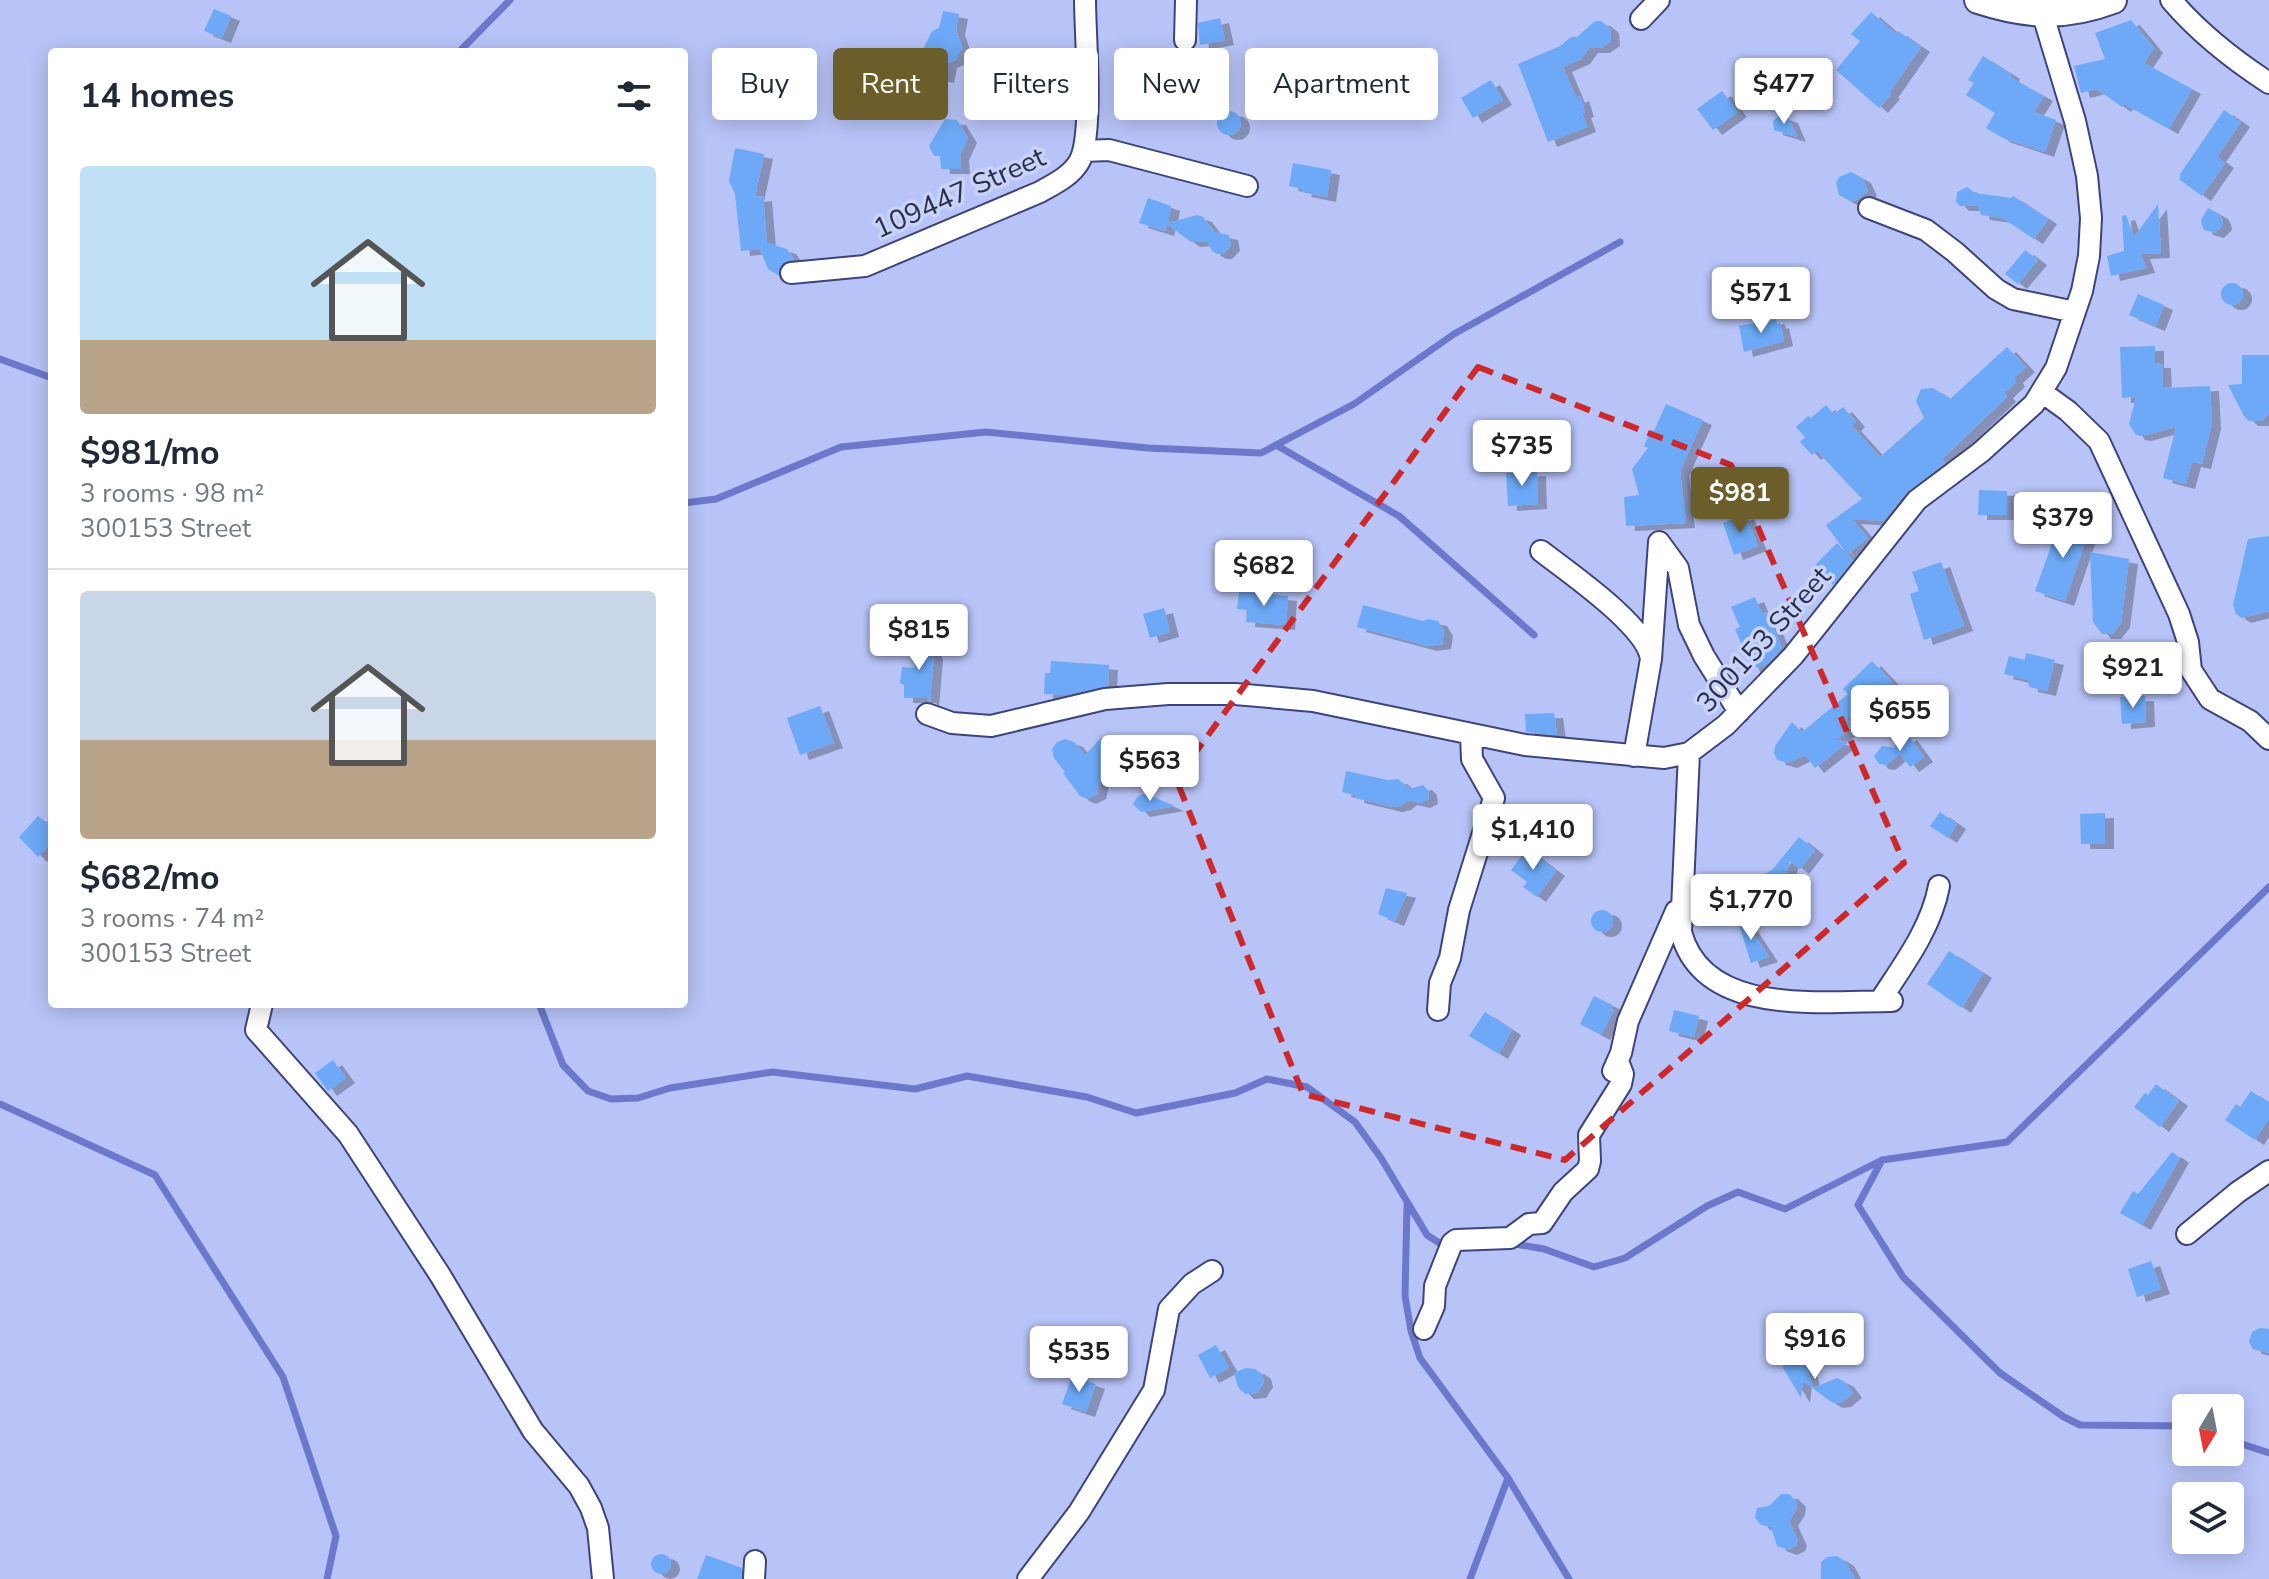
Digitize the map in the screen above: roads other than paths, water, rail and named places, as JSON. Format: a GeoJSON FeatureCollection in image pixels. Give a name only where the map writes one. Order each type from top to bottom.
{"type":"FeatureCollection","features":[{"type":"Feature","properties":{"kind":"street","name":"109447 Street"},"geometry":{"type":"LineString","coordinates":[[791,273],[865,266],[1061,181],[1077,166],[1084,151],[1087,90],[1085,0]]}},
{"type":"Feature","properties":{"kind":"street"},"geometry":{"type":"LineString","coordinates":[[1185,40],[1186,0]]}},
{"type":"Feature","properties":{"kind":"street"},"geometry":{"type":"LineString","coordinates":[[1641,19],[1659,0]]}},
{"type":"Feature","properties":{"kind":"street"},"geometry":{"type":"LineString","coordinates":[[1978,0],[2043,15],[2089,9],[2113,0]]}},
{"type":"Feature","properties":{"kind":"street"},"geometry":{"type":"LineString","coordinates":[[2171,0],[2229,57],[2269,83]]}},
{"type":"Feature","properties":{"kind":"street","name":"300153 Street"},"geometry":{"type":"LineString","coordinates":[[927,714],[952,723],[991,726],[1105,699],[1168,694],[1235,694],[1313,701],[1525,745],[1664,758],[1689,753],[1739,712],[1793,656],[1917,500],[1981,452],[2043,393],[2056,368],[2089,256],[2091,218],[2087,176],[2075,121],[2043,15]]}},
{"type":"Feature","properties":{"kind":"street"},"geometry":{"type":"LineString","coordinates":[[1084,151],[1109,150],[1247,186]]}},
{"type":"Feature","properties":{"kind":"street"},"geometry":{"type":"LineString","coordinates":[[1869,208],[1926,230],[1996,289],[2013,299],[2075,312]]}},
{"type":"Feature","properties":{"kind":"street"},"geometry":{"type":"LineString","coordinates":[[2043,393],[2089,431],[2104,451],[2179,614],[2188,642],[2191,670],[2210,699],[2250,721],[2269,739]]}},
{"type":"Feature","properties":{"kind":"street"},"geometry":{"type":"LineString","coordinates":[[1634,756],[1651,659],[1659,542],[1678,568],[1689,625],[1739,712]]}},
{"type":"Feature","properties":{"kind":"street"},"geometry":{"type":"LineString","coordinates":[[1541,551],[1620,615],[1644,640],[1651,659]]}},
{"type":"Feature","properties":{"kind":"street"},"geometry":{"type":"LineString","coordinates":[[1438,1010],[1440,983],[1450,958],[1459,910],[1494,798],[1472,759],[1471,735]]}},
{"type":"Feature","properties":{"kind":"street"},"geometry":{"type":"LineString","coordinates":[[1689,753],[1681,932],[1684,946],[1692,959],[1714,981],[1739,994],[1758,997],[1886,1001],[1916,946],[1939,886]]}},
{"type":"Feature","properties":{"kind":"street"},"geometry":{"type":"LineString","coordinates":[[1424,1329],[1434,1306],[1435,1286],[1452,1243],[1510,1238],[1529,1224],[1542,1223],[1563,1192],[1588,1169],[1589,1135],[1621,1084],[1623,1074],[1614,1070],[1628,1021],[1682,896]]}},
{"type":"Feature","properties":{"kind":"street"},"geometry":{"type":"LineString","coordinates":[[261,1008],[256,1030],[348,1134],[440,1275],[533,1431],[579,1486],[598,1528],[603,1579]]}},
{"type":"Feature","properties":{"kind":"street"},"geometry":{"type":"LineString","coordinates":[[2187,1234],[2269,1171]]}},
{"type":"Feature","properties":{"kind":"street"},"geometry":{"type":"LineString","coordinates":[[1028,1579],[1079,1512],[1154,1390],[1169,1309],[1192,1284],[1212,1271]]}},
{"type":"Feature","properties":{"kind":"waterway"},"geometry":{"type":"LineString","coordinates":[[463,48],[510,0]]}},
{"type":"Feature","properties":{"kind":"waterway"},"geometry":{"type":"LineString","coordinates":[[688,502],[716,499],[841,447],[986,432],[1148,448],[1261,453],[1354,404],[1454,334],[1620,242]]}},
{"type":"Feature","properties":{"kind":"waterway"},"geometry":{"type":"LineString","coordinates":[[0,359],[48,377]]}},
{"type":"Feature","properties":{"kind":"waterway"},"geometry":{"type":"LineString","coordinates":[[1276,445],[1399,516],[1534,635]]}},
{"type":"Feature","properties":{"kind":"waterway"},"geometry":{"type":"LineString","coordinates":[[1510,1243],[1544,1249],[1594,1267],[1625,1258],[1707,1206],[1738,1192],[1785,1209],[1882,1160],[2007,1142],[2269,887]]}},
{"type":"Feature","properties":{"kind":"waterway"},"geometry":{"type":"LineString","coordinates":[[541,1008],[563,1065],[588,1091],[611,1099],[638,1098],[670,1088],[772,1072],[915,1089],[967,1076],[1087,1097],[1136,1113],[1235,1093],[1267,1079],[1307,1087],[1355,1122],[1381,1158],[1427,1235],[1441,1244],[1450,1243]]}},
{"type":"Feature","properties":{"kind":"waterway"},"geometry":{"type":"LineString","coordinates":[[0,1104],[155,1175],[283,1377],[336,1536],[327,1579]]}},
{"type":"Feature","properties":{"kind":"waterway"},"geometry":{"type":"LineString","coordinates":[[1882,1160],[1858,1205],[1903,1277],[2000,1373],[2080,1425],[2172,1426]]}},
{"type":"Feature","properties":{"kind":"waterway"},"geometry":{"type":"LineString","coordinates":[[1407,1205],[1405,1296],[1420,1358],[1508,1478],[1569,1579]]}},
{"type":"Feature","properties":{"kind":"waterway"},"geometry":{"type":"LineString","coordinates":[[2244,1445],[2269,1453]]}},
{"type":"Feature","properties":{"kind":"waterway"},"geometry":{"type":"LineString","coordinates":[[1470,1579],[1508,1478]]}}]}
